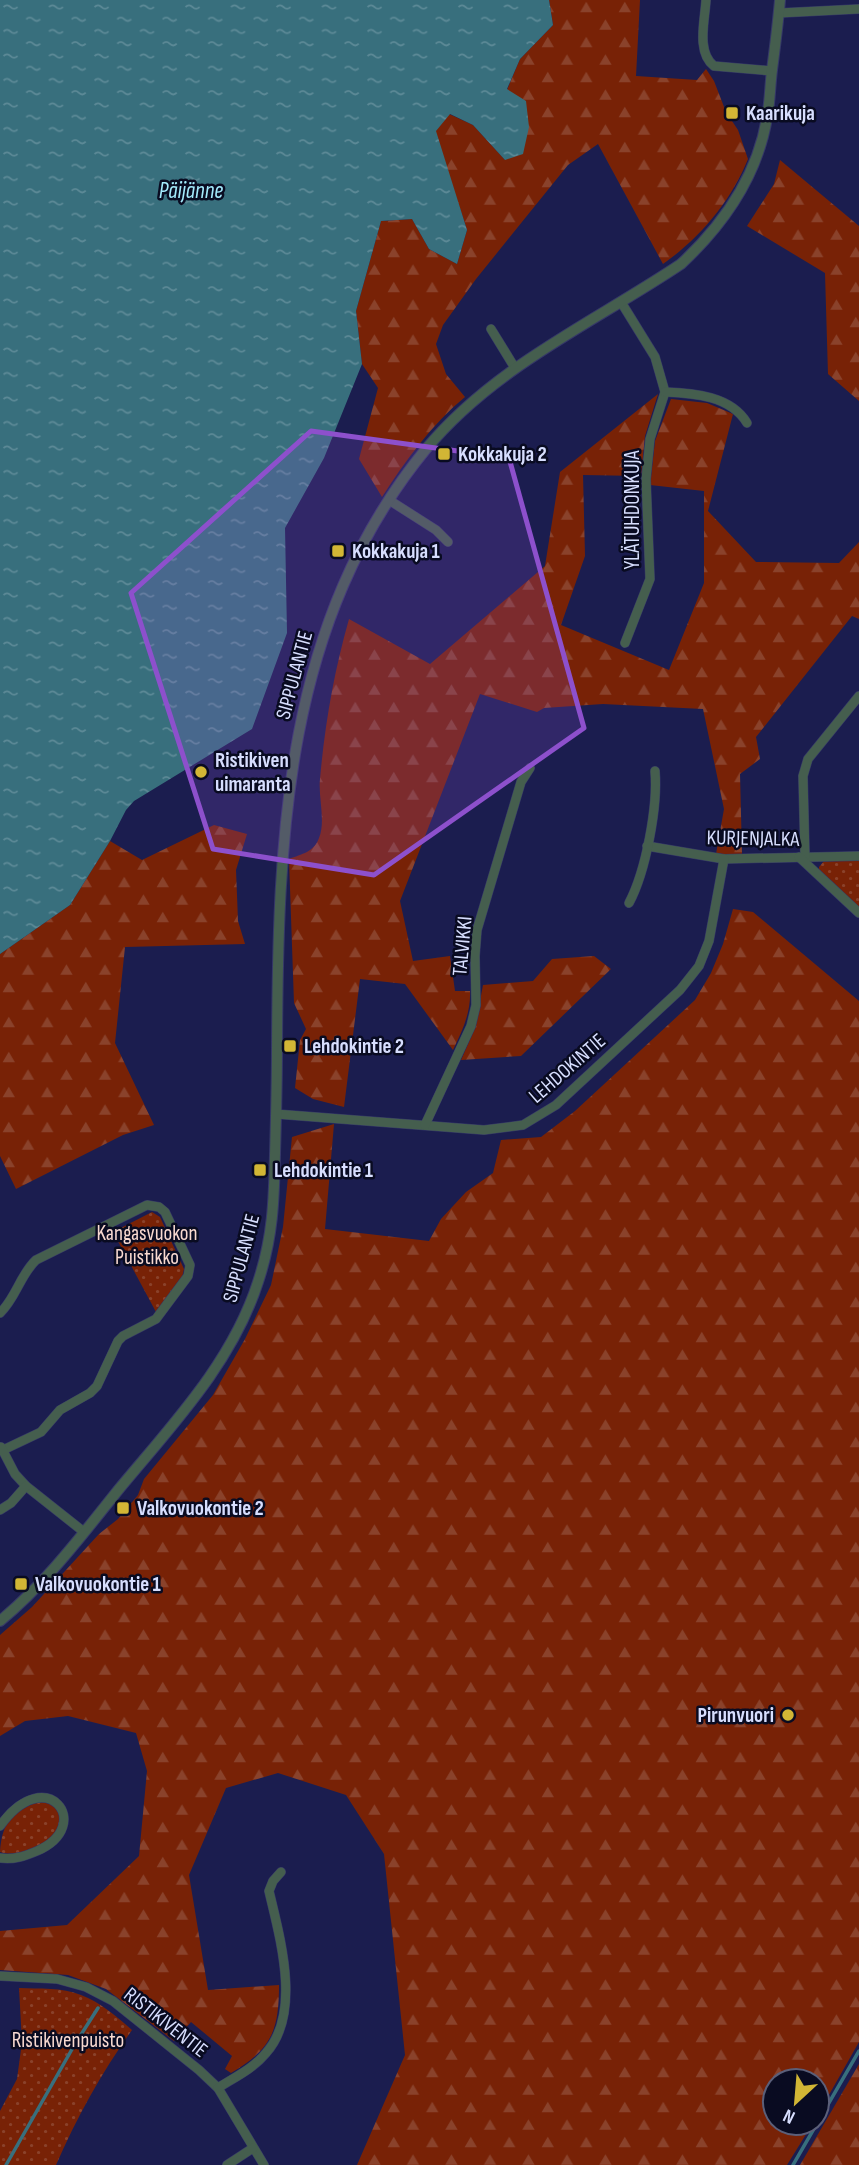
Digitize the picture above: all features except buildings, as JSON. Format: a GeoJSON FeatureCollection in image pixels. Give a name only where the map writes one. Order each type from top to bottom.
{"type":"FeatureCollection","features":[{"type":"Feature","properties":{"kind":"street"},"geometry":{"type":"LineString","coordinates":[[706,0],[703,48],[707,61],[714,66],[772,71]]}},
{"type":"Feature","properties":{"kind":"street","name":"SIPPULANTIE"},"geometry":{"type":"LineString","coordinates":[[0,1621],[22,1603],[84,1532],[209,1379],[241,1325],[258,1282],[273,1224],[279,890],[286,809],[296,744],[311,676],[327,626],[358,554],[389,500],[413,466],[446,427],[482,392],[515,368],[681,264],[729,212],[747,180],[761,143],[767,118],[780,0]]}},
{"type":"Feature","properties":{"kind":"street"},"geometry":{"type":"LineString","coordinates":[[779,13],[859,9]]}},
{"type":"Feature","properties":{"kind":"street"},"geometry":{"type":"LineString","coordinates":[[621,302],[655,358],[665,392],[692,393],[721,401],[741,413],[747,423]]}},
{"type":"Feature","properties":{"kind":"street"},"geometry":{"type":"LineString","coordinates":[[491,330],[515,368]]}},
{"type":"Feature","properties":{"kind":"street","name":"YLÄTUHDONKUJA"},"geometry":{"type":"LineString","coordinates":[[625,643],[650,579],[646,479],[650,439],[665,392]]}},
{"type":"Feature","properties":{"kind":"street"},"geometry":{"type":"LineString","coordinates":[[389,500],[436,530],[448,542]]}},
{"type":"Feature","properties":{"kind":"street"},"geometry":{"type":"LineString","coordinates":[[859,696],[808,759],[803,776],[802,857],[859,913]]}},
{"type":"Feature","properties":{"kind":"street","name":"TALVIKKI"},"geometry":{"type":"LineString","coordinates":[[425,1125],[471,1026],[476,1005],[477,930],[521,782],[530,768]]}},
{"type":"Feature","properties":{"kind":"street"},"geometry":{"type":"LineString","coordinates":[[629,903],[637,887],[647,846],[656,790],[655,771]]}},
{"type":"Feature","properties":{"kind":"street","name":"KURJENJALKA"},"geometry":{"type":"LineString","coordinates":[[647,846],[724,859],[859,856]]}},
{"type":"Feature","properties":{"kind":"street","name":"LEHDOKINTIE"},"geometry":{"type":"LineString","coordinates":[[276,1114],[484,1130],[523,1125],[556,1105],[680,990],[699,966],[709,941],[724,859]]}},
{"type":"Feature","properties":{"kind":"street"},"geometry":{"type":"LineString","coordinates":[[0,1313],[9,1304],[27,1270],[36,1260],[147,1205],[159,1207],[165,1212],[190,1265],[188,1276],[156,1319],[118,1341],[97,1386],[90,1393],[60,1410],[41,1432],[1,1447],[15,1474],[26,1486],[84,1532]]}},
{"type":"Feature","properties":{"kind":"street"},"geometry":{"type":"LineString","coordinates":[[0,1510],[11,1503],[26,1486]]}},
{"type":"Feature","properties":{"kind":"street"},"geometry":{"type":"LineString","coordinates":[[0,1826],[11,1811],[29,1799],[40,1796],[52,1799],[61,1806],[64,1815],[60,1835],[51,1843],[22,1857],[0,1858]]}},
{"type":"Feature","properties":{"kind":"street"},"geometry":{"type":"LineString","coordinates":[[218,2088],[253,2066],[268,2052],[279,2034],[285,2011],[285,1967],[269,1891],[281,1872]]}},
{"type":"Feature","properties":{"kind":"street","name":"RISTIKIVENTIE"},"geometry":{"type":"LineString","coordinates":[[0,1976],[57,1979],[86,1987],[113,2001],[218,2088],[264,2165]]}},
{"type":"Feature","properties":{"kind":"street"},"geometry":{"type":"LineString","coordinates":[[227,2165],[253,2148]]}},
{"type":"Feature","properties":{"kind":"highlighted area"},"geometry":{"type":"Polygon","coordinates":[[[311,431],[509,458],[584,728],[374,875],[213,849],[131,593],[311,431]]]}},
{"type":"Feature","properties":{"kind":"green space"},"geometry":{"type":"Polygon","coordinates":[[[549,0],[640,0],[636,76],[697,80],[706,69],[714,81],[726,112],[738,130],[748,159],[733,189],[713,218],[690,243],[663,264],[598,144],[568,165],[476,279],[443,325],[436,344],[446,374],[465,397],[441,419],[420,444],[382,497],[359,459],[378,388],[362,364],[356,311],[381,221],[412,219],[429,249],[457,264],[467,230],[435,132],[449,114],[473,125],[505,160],[507,90],[520,59],[553,25],[549,0]]]}},
{"type":"Feature","properties":{"kind":"green space"},"geometry":{"type":"Polygon","coordinates":[[[780,160],[859,226],[859,401],[828,374],[825,273],[747,226],[774,184],[780,160]]]}},
{"type":"Feature","properties":{"kind":"green space"},"geometry":{"type":"Polygon","coordinates":[[[658,394],[645,436],[641,476],[583,475],[585,556],[561,625],[669,670],[704,583],[704,491],[650,485],[655,441],[671,399],[707,403],[733,414],[708,511],[756,562],[839,563],[859,542],[859,619],[852,616],[756,737],[760,759],[740,774],[742,854],[716,854],[724,809],[703,709],[603,704],[544,708],[537,712],[480,694],[400,901],[413,961],[450,956],[455,991],[470,991],[463,1029],[453,1050],[405,984],[360,979],[344,1107],[313,1099],[295,1088],[300,1040],[306,1029],[294,1003],[289,859],[311,849],[317,843],[321,831],[320,786],[325,738],[349,619],[430,664],[545,566],[560,472],[658,394]]]}},
{"type":"Feature","properties":{"kind":"green space"},"geometry":{"type":"Polygon","coordinates":[[[214,825],[247,834],[236,870],[238,921],[245,944],[125,947],[115,1043],[154,1125],[123,1135],[16,1189],[0,1156],[0,954],[70,905],[110,841],[142,860],[214,825]]]}},
{"type":"Feature","properties":{"kind":"green space"},"geometry":{"type":"Polygon","coordinates":[[[859,860],[859,910],[819,872],[819,867],[824,861],[859,860]]]}},
{"type":"Feature","properties":{"kind":"green space"},"geometry":{"type":"Polygon","coordinates":[[[733,909],[753,912],[859,1001],[859,2042],[831,2091],[831,2067],[761,2067],[761,2137],[804,2137],[787,2165],[357,2165],[405,2055],[384,1854],[346,1795],[278,1773],[226,1788],[189,1875],[208,1990],[279,1985],[277,2015],[270,2038],[255,2056],[231,2073],[225,2069],[232,2056],[191,2022],[174,2041],[106,1989],[68,1975],[0,1970],[0,1931],[67,1925],[139,1856],[147,1771],[136,1733],[68,1716],[25,1721],[0,1736],[0,1635],[32,1607],[99,1534],[118,1519],[138,1495],[144,1479],[213,1395],[245,1339],[271,1285],[283,1227],[292,1137],[334,1124],[325,1229],[429,1241],[441,1219],[466,1192],[493,1173],[501,1140],[541,1137],[575,1111],[695,1000],[711,973],[733,909]]]}},
{"type":"Feature","properties":{"kind":"green space"},"geometry":{"type":"Polygon","coordinates":[[[594,956],[611,969],[521,1056],[461,1060],[475,1028],[483,985],[533,981],[552,959],[594,956]]]}},
{"type":"Feature","properties":{"kind":"green space","name":"Kangasvuokon Puistikko"},"geometry":{"type":"Polygon","coordinates":[[[152,1212],[160,1217],[184,1269],[182,1278],[156,1312],[113,1232],[152,1212]]]}},
{"type":"Feature","properties":{"kind":"green space"},"geometry":{"type":"Polygon","coordinates":[[[40,1801],[53,1805],[60,1815],[54,1837],[29,1851],[13,1854],[0,1852],[3,1833],[10,1819],[22,1809],[40,1801]]]}},
{"type":"Feature","properties":{"kind":"green space","name":"Ristikivenpuisto"},"geometry":{"type":"Polygon","coordinates":[[[19,1988],[74,1992],[102,2006],[132,2030],[91,2095],[56,2165],[0,2165],[0,2111],[17,2079],[22,2042],[19,1988]]]}},
{"type":"Feature","properties":{"kind":"green space"},"geometry":{"type":"Polygon","coordinates":[[[859,2064],[859,2165],[800,2165],[816,2137],[831,2137],[831,2112],[859,2064]]]}},
{"type":"Feature","properties":{"kind":"water","name":"Päijänne"},"geometry":{"type":"Polygon","coordinates":[[[0,0],[549,0],[553,25],[520,59],[507,89],[526,101],[529,127],[523,154],[505,160],[473,125],[450,114],[436,131],[467,230],[457,264],[429,249],[412,219],[381,221],[356,311],[362,364],[324,458],[285,528],[287,633],[252,729],[134,801],[70,905],[0,954],[0,0]]]}},
{"type":"Feature","properties":{"kind":"waterway"},"geometry":{"type":"LineString","coordinates":[[6,2165],[98,2008]]}},
{"type":"Feature","properties":{"kind":"waterway"},"geometry":{"type":"LineString","coordinates":[[793,2165],[859,2051]]}},
{"type":"Feature","properties":{"kind":"place","name":"Kaarikuja"},"geometry":{"type":"Point","coordinates":[732,113]}},
{"type":"Feature","properties":{"kind":"place","name":"Kokkakuja 2"},"geometry":{"type":"Point","coordinates":[444,454]}},
{"type":"Feature","properties":{"kind":"place","name":"Kokkakuja 1"},"geometry":{"type":"Point","coordinates":[338,551]}},
{"type":"Feature","properties":{"kind":"place","name":"Ristikiven uimaranta"},"geometry":{"type":"Point","coordinates":[201,772]}},
{"type":"Feature","properties":{"kind":"place","name":"Lehdokintie 2"},"geometry":{"type":"Point","coordinates":[290,1046]}},
{"type":"Feature","properties":{"kind":"place","name":"Lehdokintie 1"},"geometry":{"type":"Point","coordinates":[260,1170]}},
{"type":"Feature","properties":{"kind":"place","name":"Valkovuokontie 2"},"geometry":{"type":"Point","coordinates":[123,1508]}},
{"type":"Feature","properties":{"kind":"place","name":"Valkovuokontie 1"},"geometry":{"type":"Point","coordinates":[21,1584]}},
{"type":"Feature","properties":{"kind":"place","name":"Pirunvuori"},"geometry":{"type":"Point","coordinates":[788,1715]}}]}
